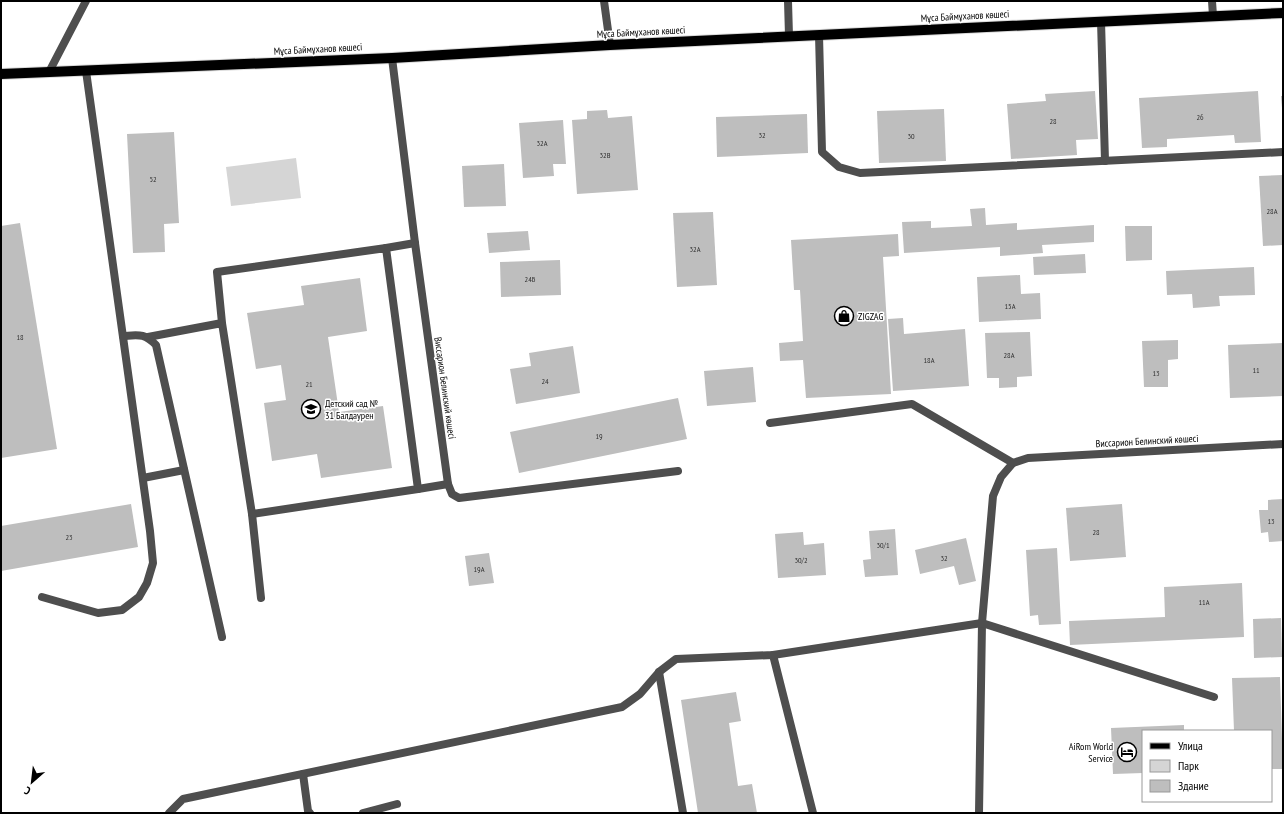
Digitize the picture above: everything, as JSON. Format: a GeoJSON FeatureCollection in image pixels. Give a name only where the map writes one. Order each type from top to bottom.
{"type":"FeatureCollection","features":[{"type":"Feature","properties":{"kind":"main road","name":"Мұса Баймұханов көшесі"},"geometry":{"type":"LineString","coordinates":[[1,74],[392,58],[610,45],[1283,13]]}},
{"type":"Feature","properties":{"kind":"street"},"geometry":{"type":"LineString","coordinates":[[49,72],[86,1]]}},
{"type":"Feature","properties":{"kind":"street"},"geometry":{"type":"LineString","coordinates":[[604,1],[610,45]]}},
{"type":"Feature","properties":{"kind":"street"},"geometry":{"type":"LineString","coordinates":[[788,1],[789,36]]}},
{"type":"Feature","properties":{"kind":"street"},"geometry":{"type":"LineString","coordinates":[[1212,1],[1213,16]]}},
{"type":"Feature","properties":{"kind":"street"},"geometry":{"type":"LineString","coordinates":[[1101,21],[1105,161]]}},
{"type":"Feature","properties":{"kind":"street"},"geometry":{"type":"LineString","coordinates":[[819,35],[822,152],[839,166],[860,173],[1283,152]]}},
{"type":"Feature","properties":{"kind":"street","name":"Виссарион Белинский көшесі"},"geometry":{"type":"LineString","coordinates":[[392,58],[415,243],[448,484]]}},
{"type":"Feature","properties":{"kind":"street"},"geometry":{"type":"LineString","coordinates":[[42,597],[98,613],[122,610],[139,597],[147,583],[153,563],[143,478],[86,71]]}},
{"type":"Feature","properties":{"kind":"street"},"geometry":{"type":"LineString","coordinates":[[261,598],[252,514],[222,323],[217,272],[415,243]]}},
{"type":"Feature","properties":{"kind":"street"},"geometry":{"type":"LineString","coordinates":[[386,248],[418,489]]}},
{"type":"Feature","properties":{"kind":"street"},"geometry":{"type":"LineString","coordinates":[[123,336],[139,335],[148,337],[222,323]]}},
{"type":"Feature","properties":{"kind":"street"},"geometry":{"type":"LineString","coordinates":[[148,337],[156,345],[222,636]]}},
{"type":"Feature","properties":{"kind":"street"},"geometry":{"type":"LineString","coordinates":[[770,424],[912,404],[1013,463],[1001,477],[993,496],[982,623],[979,813]]}},
{"type":"Feature","properties":{"kind":"street","name":"Виссарион Белинский көшесі"},"geometry":{"type":"LineString","coordinates":[[1013,463],[1028,458],[1283,444]]}},
{"type":"Feature","properties":{"kind":"street"},"geometry":{"type":"LineString","coordinates":[[143,478],[184,470]]}},
{"type":"Feature","properties":{"kind":"street"},"geometry":{"type":"LineString","coordinates":[[252,514],[448,484],[452,494],[459,498],[678,471]]}},
{"type":"Feature","properties":{"kind":"street"},"geometry":{"type":"LineString","coordinates":[[169,813],[183,799],[622,707],[640,694],[659,672],[676,659],[773,654],[982,623],[1214,697]]}},
{"type":"Feature","properties":{"kind":"street"},"geometry":{"type":"LineString","coordinates":[[773,654],[813,813]]}},
{"type":"Feature","properties":{"kind":"street"},"geometry":{"type":"LineString","coordinates":[[659,672],[683,813]]}},
{"type":"Feature","properties":{"kind":"street"},"geometry":{"type":"LineString","coordinates":[[303,774],[308,811],[310,813]]}},
{"type":"Feature","properties":{"kind":"street"},"geometry":{"type":"LineString","coordinates":[[363,813],[397,804]]}},
{"type":"Feature","properties":{"kind":"green space"},"geometry":{"type":"Polygon","coordinates":[[[296,158],[301,198],[231,206],[226,167],[296,158]]]}},
{"type":"Feature","properties":{"kind":"building"},"geometry":{"type":"Polygon","coordinates":[[[1095,91],[1098,139],[1076,140],[1077,155],[1011,159],[1007,104],[1046,101],[1045,94],[1095,91]]]}},
{"type":"Feature","properties":{"kind":"building"},"geometry":{"type":"Polygon","coordinates":[[[1258,91],[1261,142],[1235,143],[1234,135],[1167,139],[1167,147],[1142,148],[1139,98],[1258,91]]]}},
{"type":"Feature","properties":{"kind":"building"},"geometry":{"type":"Polygon","coordinates":[[[1281,96],[1283,96],[1283,108],[1282,108],[1281,96]]]}},
{"type":"Feature","properties":{"kind":"building"},"geometry":{"type":"Polygon","coordinates":[[[944,109],[946,161],[879,163],[877,111],[944,109]]]}},
{"type":"Feature","properties":{"kind":"building"},"geometry":{"type":"Polygon","coordinates":[[[607,110],[608,118],[632,116],[638,190],[577,194],[572,120],[587,119],[587,111],[607,110]]]}},
{"type":"Feature","properties":{"kind":"building"},"geometry":{"type":"Polygon","coordinates":[[[807,114],[808,153],[717,157],[716,117],[807,114]]]}},
{"type":"Feature","properties":{"kind":"building"},"geometry":{"type":"Polygon","coordinates":[[[563,120],[566,164],[553,164],[554,176],[523,178],[519,123],[563,120]]]}},
{"type":"Feature","properties":{"kind":"building"},"geometry":{"type":"Polygon","coordinates":[[[174,132],[179,223],[164,224],[165,252],[133,253],[127,134],[174,132]]]}},
{"type":"Feature","properties":{"kind":"building"},"geometry":{"type":"Polygon","coordinates":[[[504,164],[506,206],[464,207],[462,166],[504,164]]]}},
{"type":"Feature","properties":{"kind":"building"},"geometry":{"type":"Polygon","coordinates":[[[1283,175],[1283,245],[1263,246],[1259,176],[1283,175]]]}},
{"type":"Feature","properties":{"kind":"building"},"geometry":{"type":"Polygon","coordinates":[[[985,208],[986,225],[1017,223],[1017,230],[1094,225],[1094,242],[1042,245],[1043,253],[1000,256],[1000,247],[904,253],[902,222],[931,221],[931,228],[972,226],[970,209],[985,208]]]}},
{"type":"Feature","properties":{"kind":"building"},"geometry":{"type":"Polygon","coordinates":[[[713,212],[717,285],[677,287],[673,213],[713,212]]]}},
{"type":"Feature","properties":{"kind":"building"},"geometry":{"type":"Polygon","coordinates":[[[20,223],[57,449],[1,458],[1,226],[20,223]]]}},
{"type":"Feature","properties":{"kind":"building"},"geometry":{"type":"Polygon","coordinates":[[[1125,226],[1152,226],[1152,260],[1126,261],[1125,226]]]}},
{"type":"Feature","properties":{"kind":"building"},"geometry":{"type":"Polygon","coordinates":[[[528,231],[530,250],[489,253],[487,233],[528,231]]]}},
{"type":"Feature","properties":{"kind":"building","name":"ZIGZAG"},"geometry":{"type":"Polygon","coordinates":[[[898,234],[899,256],[883,257],[891,394],[806,398],[803,360],[780,361],[779,343],[803,341],[800,290],[794,290],[791,240],[898,234]]]}},
{"type":"Feature","properties":{"kind":"building"},"geometry":{"type":"Polygon","coordinates":[[[1085,254],[1086,273],[1034,275],[1033,257],[1085,254]]]}},
{"type":"Feature","properties":{"kind":"building"},"geometry":{"type":"Polygon","coordinates":[[[560,260],[561,295],[501,297],[500,262],[560,260]]]}},
{"type":"Feature","properties":{"kind":"building"},"geometry":{"type":"Polygon","coordinates":[[[1254,267],[1255,295],[1219,296],[1220,306],[1193,308],[1192,294],[1167,295],[1166,271],[1254,267]]]}},
{"type":"Feature","properties":{"kind":"building"},"geometry":{"type":"Polygon","coordinates":[[[1020,275],[1021,294],[1040,293],[1041,319],[979,322],[977,277],[1020,275]]]}},
{"type":"Feature","properties":{"kind":"building"},"geometry":{"type":"Polygon","coordinates":[[[360,278],[367,331],[328,337],[339,412],[383,406],[392,468],[321,478],[317,454],[272,461],[264,403],[286,400],[281,365],[256,369],[247,313],[304,305],[301,286],[360,278]]]}},
{"type":"Feature","properties":{"kind":"building"},"geometry":{"type":"Polygon","coordinates":[[[903,318],[904,334],[965,329],[969,386],[893,391],[888,319],[903,318]]]}},
{"type":"Feature","properties":{"kind":"building"},"geometry":{"type":"Polygon","coordinates":[[[1030,332],[1032,376],[1017,377],[1017,387],[999,388],[999,378],[987,378],[985,333],[1030,332]]]}},
{"type":"Feature","properties":{"kind":"building"},"geometry":{"type":"Polygon","coordinates":[[[1178,340],[1178,359],[1168,360],[1168,387],[1144,387],[1142,341],[1178,340]]]}},
{"type":"Feature","properties":{"kind":"building"},"geometry":{"type":"Polygon","coordinates":[[[1283,343],[1283,396],[1230,398],[1228,345],[1283,343]]]}},
{"type":"Feature","properties":{"kind":"building"},"geometry":{"type":"Polygon","coordinates":[[[573,346],[580,393],[516,404],[510,369],[531,366],[529,353],[573,346]]]}},
{"type":"Feature","properties":{"kind":"building"},"geometry":{"type":"Polygon","coordinates":[[[753,367],[756,402],[707,406],[704,371],[753,367]]]}},
{"type":"Feature","properties":{"kind":"building"},"geometry":{"type":"Polygon","coordinates":[[[678,398],[687,439],[519,473],[510,432],[678,398]]]}},
{"type":"Feature","properties":{"kind":"building"},"geometry":{"type":"Polygon","coordinates":[[[1283,499],[1283,541],[1269,542],[1268,532],[1261,533],[1259,510],[1268,510],[1268,500],[1283,499]]]}},
{"type":"Feature","properties":{"kind":"building"},"geometry":{"type":"Polygon","coordinates":[[[131,504],[138,547],[1,571],[1,526],[131,504]]]}},
{"type":"Feature","properties":{"kind":"building"},"geometry":{"type":"Polygon","coordinates":[[[1122,504],[1126,557],[1070,561],[1066,508],[1122,504]]]}},
{"type":"Feature","properties":{"kind":"building"},"geometry":{"type":"Polygon","coordinates":[[[895,529],[898,575],[865,577],[863,560],[871,559],[869,531],[895,529]]]}},
{"type":"Feature","properties":{"kind":"building"},"geometry":{"type":"Polygon","coordinates":[[[803,532],[804,545],[824,543],[826,575],[778,578],[775,534],[803,532]]]}},
{"type":"Feature","properties":{"kind":"building"},"geometry":{"type":"Polygon","coordinates":[[[966,538],[976,581],[959,585],[954,566],[920,574],[915,550],[966,538]]]}},
{"type":"Feature","properties":{"kind":"building"},"geometry":{"type":"Polygon","coordinates":[[[1057,548],[1061,624],[1039,625],[1038,615],[1030,616],[1026,550],[1057,548]]]}},
{"type":"Feature","properties":{"kind":"building"},"geometry":{"type":"Polygon","coordinates":[[[489,553],[494,583],[469,586],[465,556],[489,553]]]}},
{"type":"Feature","properties":{"kind":"building"},"geometry":{"type":"Polygon","coordinates":[[[1242,583],[1244,637],[1070,645],[1069,621],[1165,617],[1164,587],[1242,583]]]}},
{"type":"Feature","properties":{"kind":"building"},"geometry":{"type":"Polygon","coordinates":[[[1281,618],[1282,657],[1254,658],[1253,619],[1281,618]]]}},
{"type":"Feature","properties":{"kind":"building"},"geometry":{"type":"Polygon","coordinates":[[[1280,677],[1283,769],[1272,769],[1272,730],[1234,730],[1232,678],[1280,677]]]}},
{"type":"Feature","properties":{"kind":"building"},"geometry":{"type":"Polygon","coordinates":[[[736,692],[741,721],[729,723],[738,786],[752,784],[757,813],[698,813],[681,700],[736,692]]]}},
{"type":"Feature","properties":{"kind":"building","name":"AiRom World Service"},"geometry":{"type":"Polygon","coordinates":[[[1184,725],[1184,730],[1142,730],[1142,773],[1113,774],[1111,728],[1184,725]]]}},
{"type":"Feature","properties":{"kind":"place","name":"ZIGZAG"},"geometry":{"type":"Point","coordinates":[844,316]}},
{"type":"Feature","properties":{"kind":"place","name":"Детский сад № 31 Балдаурен"},"geometry":{"type":"Point","coordinates":[311,409]}},
{"type":"Feature","properties":{"kind":"place","name":"AiRom World Service"},"geometry":{"type":"Point","coordinates":[1127,752]}}]}
